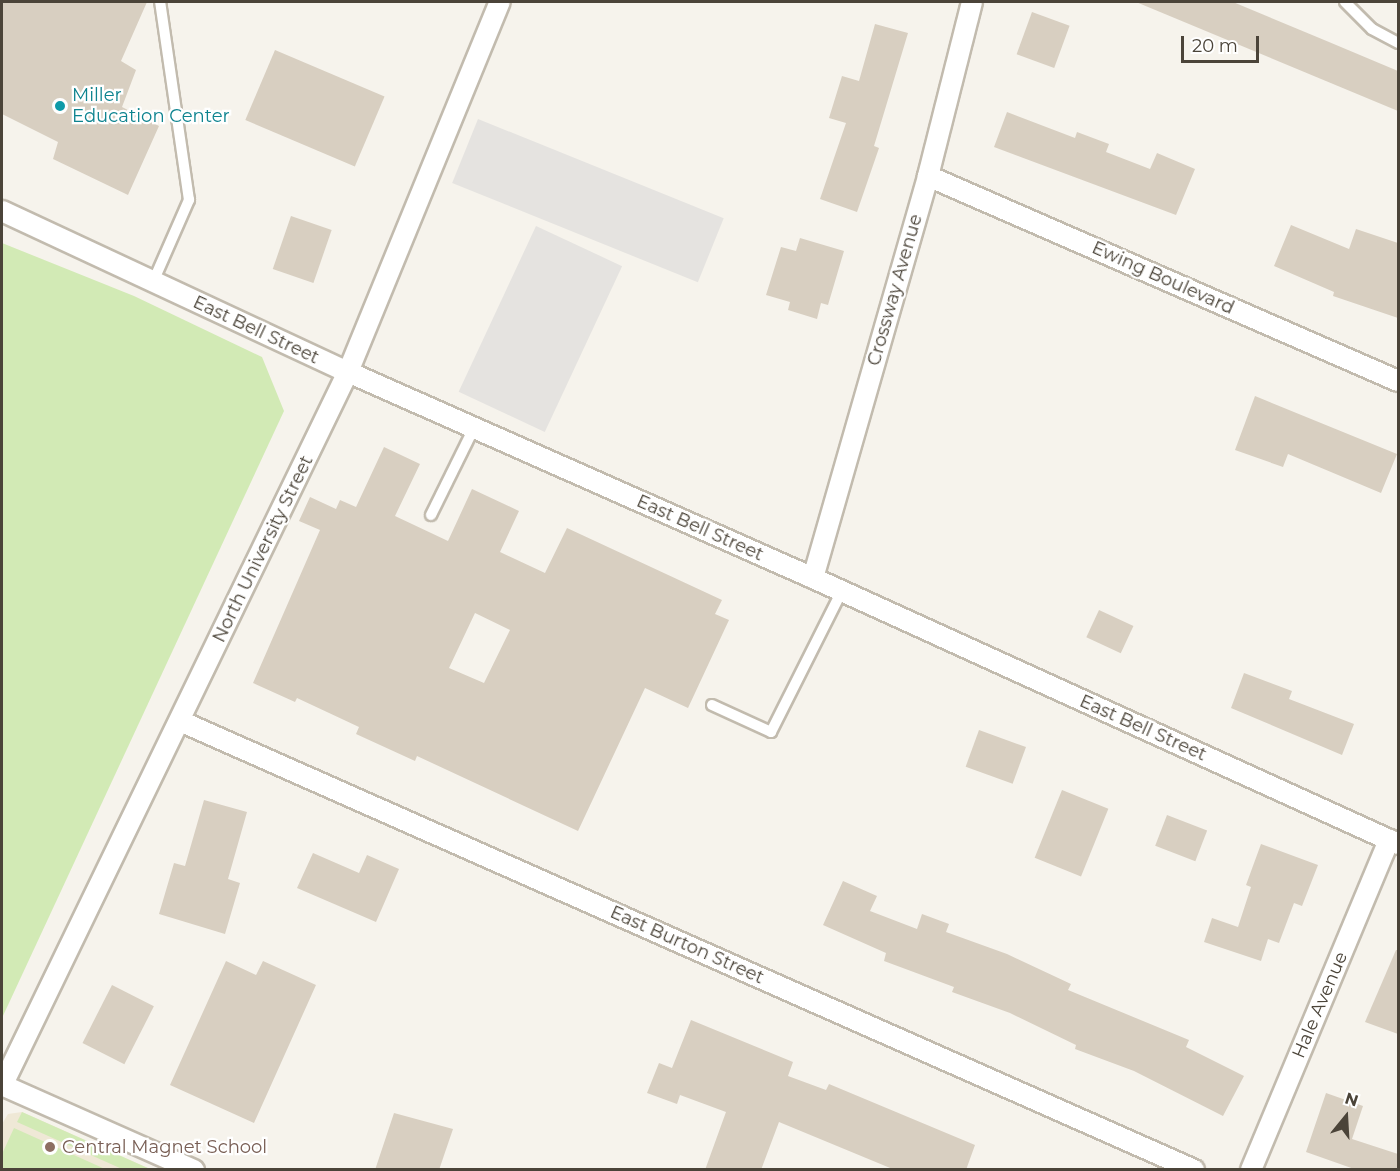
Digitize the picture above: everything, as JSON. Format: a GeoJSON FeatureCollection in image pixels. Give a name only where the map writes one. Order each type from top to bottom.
{"type":"FeatureCollection","features":[{"type":"Feature","properties":{"kind":"street","name":"North University Street"},"geometry":{"type":"LineString","coordinates":[[2,1085],[348,372],[500,2]]}},
{"type":"Feature","properties":{"kind":"street","name":"Crossway Avenue"},"geometry":{"type":"LineString","coordinates":[[813,578],[928,176],[972,2]]}},
{"type":"Feature","properties":{"kind":"street","name":"Ewing Boulevard"},"geometry":{"type":"LineString","coordinates":[[928,176],[1398,381]]}},
{"type":"Feature","properties":{"kind":"street","name":"East Bell Street"},"geometry":{"type":"LineString","coordinates":[[2,211],[348,372],[842,591],[1394,842]]}},
{"type":"Feature","properties":{"kind":"street","name":"East Burton Street"},"geometry":{"type":"LineString","coordinates":[[180,722],[1194,1170]]}},
{"type":"Feature","properties":{"kind":"street","name":"Hale Avenue"},"geometry":{"type":"LineString","coordinates":[[1251,1170],[1394,842]]}},
{"type":"Feature","properties":{"kind":"street"},"geometry":{"type":"LineString","coordinates":[[2,1085],[194,1170]]}},
{"type":"Feature","properties":{"kind":"lane"},"geometry":{"type":"LineString","coordinates":[[153,282],[189,200],[160,2]]}},
{"type":"Feature","properties":{"kind":"lane"},"geometry":{"type":"LineString","coordinates":[[1345,2],[1372,29],[1398,43]]}},
{"type":"Feature","properties":{"kind":"lane"},"geometry":{"type":"LineString","coordinates":[[431,515],[474,428]]}},
{"type":"Feature","properties":{"kind":"lane"},"geometry":{"type":"LineString","coordinates":[[712,705],[771,732],[842,591]]}},
{"type":"Feature","properties":{"kind":"shaded area"},"geometry":{"type":"Polygon","coordinates":[[[478,119],[724,218],[698,282],[452,183],[478,119]]]}},
{"type":"Feature","properties":{"kind":"shaded area"},"geometry":{"type":"Polygon","coordinates":[[[536,226],[622,266],[545,432],[459,392],[536,226]]]}},
{"type":"Feature","properties":{"kind":"shaded area","name":"Central Magnet School"},"geometry":{"type":"Polygon","coordinates":[[[22,1112],[150,1169],[2,1170],[2,1124],[8,1114],[22,1112]]]}},
{"type":"Feature","properties":{"kind":"green space"},"geometry":{"type":"Polygon","coordinates":[[[2,243],[134,296],[262,357],[284,411],[2,1018],[2,243]]]}},
{"type":"Feature","properties":{"kind":"green space"},"geometry":{"type":"Polygon","coordinates":[[[22,1112],[150,1169],[122,1169],[17,1122],[22,1112]]]}},
{"type":"Feature","properties":{"kind":"green space"},"geometry":{"type":"Polygon","coordinates":[[[14,1128],[105,1169],[2,1169],[2,1154],[14,1128]]]}},
{"type":"Feature","properties":{"kind":"building","name":"Miller Education Center"},"geometry":{"type":"Polygon","coordinates":[[[2,2],[147,2],[121,61],[136,70],[122,107],[159,126],[128,195],[53,159],[58,142],[2,114],[2,2]]]}},
{"type":"Feature","properties":{"kind":"building"},"geometry":{"type":"Polygon","coordinates":[[[1136,2],[1233,2],[1398,71],[1398,111],[1136,2]]]}},
{"type":"Feature","properties":{"kind":"building"},"geometry":{"type":"Polygon","coordinates":[[[1032,12],[1070,26],[1054,68],[1017,54],[1032,12]]]}},
{"type":"Feature","properties":{"kind":"building"},"geometry":{"type":"Polygon","coordinates":[[[875,24],[908,33],[874,146],[879,148],[857,212],[820,199],[846,123],[829,118],[842,76],[859,81],[875,24]]]}},
{"type":"Feature","properties":{"kind":"building"},"geometry":{"type":"Polygon","coordinates":[[[275,50],[385,96],[355,166],[245,120],[275,50]]]}},
{"type":"Feature","properties":{"kind":"building"},"geometry":{"type":"Polygon","coordinates":[[[1007,112],[1075,138],[1077,132],[1109,144],[1106,152],[1150,169],[1157,153],[1195,169],[1176,215],[994,147],[1007,112]]]}},
{"type":"Feature","properties":{"kind":"building"},"geometry":{"type":"Polygon","coordinates":[[[291,216],[332,230],[313,283],[273,269],[291,216]]]}},
{"type":"Feature","properties":{"kind":"building"},"geometry":{"type":"Polygon","coordinates":[[[1291,225],[1349,249],[1356,229],[1398,243],[1398,318],[1333,296],[1334,292],[1274,266],[1291,225]]]}},
{"type":"Feature","properties":{"kind":"building"},"geometry":{"type":"Polygon","coordinates":[[[800,238],[844,251],[828,305],[821,303],[817,319],[788,310],[790,302],[766,295],[781,247],[796,251],[800,238]]]}},
{"type":"Feature","properties":{"kind":"building"},"geometry":{"type":"Polygon","coordinates":[[[1255,396],[1397,454],[1381,493],[1288,454],[1283,467],[1235,450],[1255,396]]]}},
{"type":"Feature","properties":{"kind":"building"},"geometry":{"type":"Polygon","coordinates":[[[384,447],[420,464],[395,516],[448,541],[472,489],[519,511],[500,552],[545,573],[567,528],[722,600],[715,614],[729,620],[688,708],[645,688],[578,831],[417,756],[415,761],[356,734],[359,727],[297,698],[295,702],[253,683],[320,530],[299,521],[310,497],[336,509],[340,500],[356,507],[384,447]],[[475,613],[449,668],[484,683],[510,630],[475,613]]]}},
{"type":"Feature","properties":{"kind":"building"},"geometry":{"type":"Polygon","coordinates":[[[1099,610],[1133,626],[1121,653],[1086,637],[1099,610]]]}},
{"type":"Feature","properties":{"kind":"building"},"geometry":{"type":"Polygon","coordinates":[[[1244,673],[1292,691],[1289,699],[1354,724],[1342,755],[1231,708],[1244,673]]]}},
{"type":"Feature","properties":{"kind":"building"},"geometry":{"type":"Polygon","coordinates":[[[979,730],[1026,747],[1013,784],[966,767],[979,730]]]}},
{"type":"Feature","properties":{"kind":"building"},"geometry":{"type":"Polygon","coordinates":[[[1062,790],[1108,809],[1081,876],[1035,858],[1062,790]]]}},
{"type":"Feature","properties":{"kind":"building"},"geometry":{"type":"Polygon","coordinates":[[[204,800],[247,812],[228,879],[240,883],[225,934],[159,914],[174,863],[185,866],[204,800]]]}},
{"type":"Feature","properties":{"kind":"building"},"geometry":{"type":"Polygon","coordinates":[[[1167,815],[1207,830],[1195,861],[1155,846],[1167,815]]]}},
{"type":"Feature","properties":{"kind":"building"},"geometry":{"type":"Polygon","coordinates":[[[1261,844],[1318,865],[1302,906],[1294,903],[1279,943],[1268,939],[1261,961],[1204,942],[1212,918],[1238,927],[1251,887],[1246,885],[1261,844]]]}},
{"type":"Feature","properties":{"kind":"building"},"geometry":{"type":"Polygon","coordinates":[[[313,853],[359,873],[367,855],[399,869],[376,922],[297,888],[313,853]]]}},
{"type":"Feature","properties":{"kind":"building"},"geometry":{"type":"Polygon","coordinates":[[[843,881],[877,896],[870,911],[917,929],[922,914],[949,924],[946,932],[1007,954],[1071,984],[1068,990],[1189,1040],[1186,1047],[1244,1076],[1223,1116],[1134,1071],[1075,1049],[1076,1045],[1010,1013],[952,992],[954,987],[884,961],[886,953],[823,925],[843,881]]]}},
{"type":"Feature","properties":{"kind":"building"},"geometry":{"type":"Polygon","coordinates":[[[1396,950],[1398,950],[1398,1034],[1365,1022],[1396,950]]]}},
{"type":"Feature","properties":{"kind":"building"},"geometry":{"type":"Polygon","coordinates":[[[226,961],[256,975],[263,961],[316,985],[254,1123],[170,1085],[226,961]]]}},
{"type":"Feature","properties":{"kind":"building"},"geometry":{"type":"Polygon","coordinates":[[[112,985],[154,1006],[124,1064],[82,1043],[112,985]]]}},
{"type":"Feature","properties":{"kind":"building"},"geometry":{"type":"Polygon","coordinates":[[[691,1020],[793,1062],[788,1076],[826,1090],[829,1084],[975,1145],[966,1170],[895,1170],[779,1122],[761,1170],[705,1170],[726,1112],[680,1095],[677,1104],[647,1093],[659,1063],[672,1068],[691,1020]]]}},
{"type":"Feature","properties":{"kind":"building"},"geometry":{"type":"Polygon","coordinates":[[[1326,1093],[1363,1106],[1352,1139],[1398,1154],[1398,1170],[1357,1170],[1306,1152],[1326,1093]]]}},
{"type":"Feature","properties":{"kind":"building"},"geometry":{"type":"Polygon","coordinates":[[[394,1113],[453,1129],[439,1170],[375,1170],[394,1113]]]}},
{"type":"Feature","properties":{"kind":"place","name":"Miller Education Center"},"geometry":{"type":"Point","coordinates":[60,106]}},
{"type":"Feature","properties":{"kind":"place","name":"Central Magnet School"},"geometry":{"type":"Point","coordinates":[50,1147]}}]}
